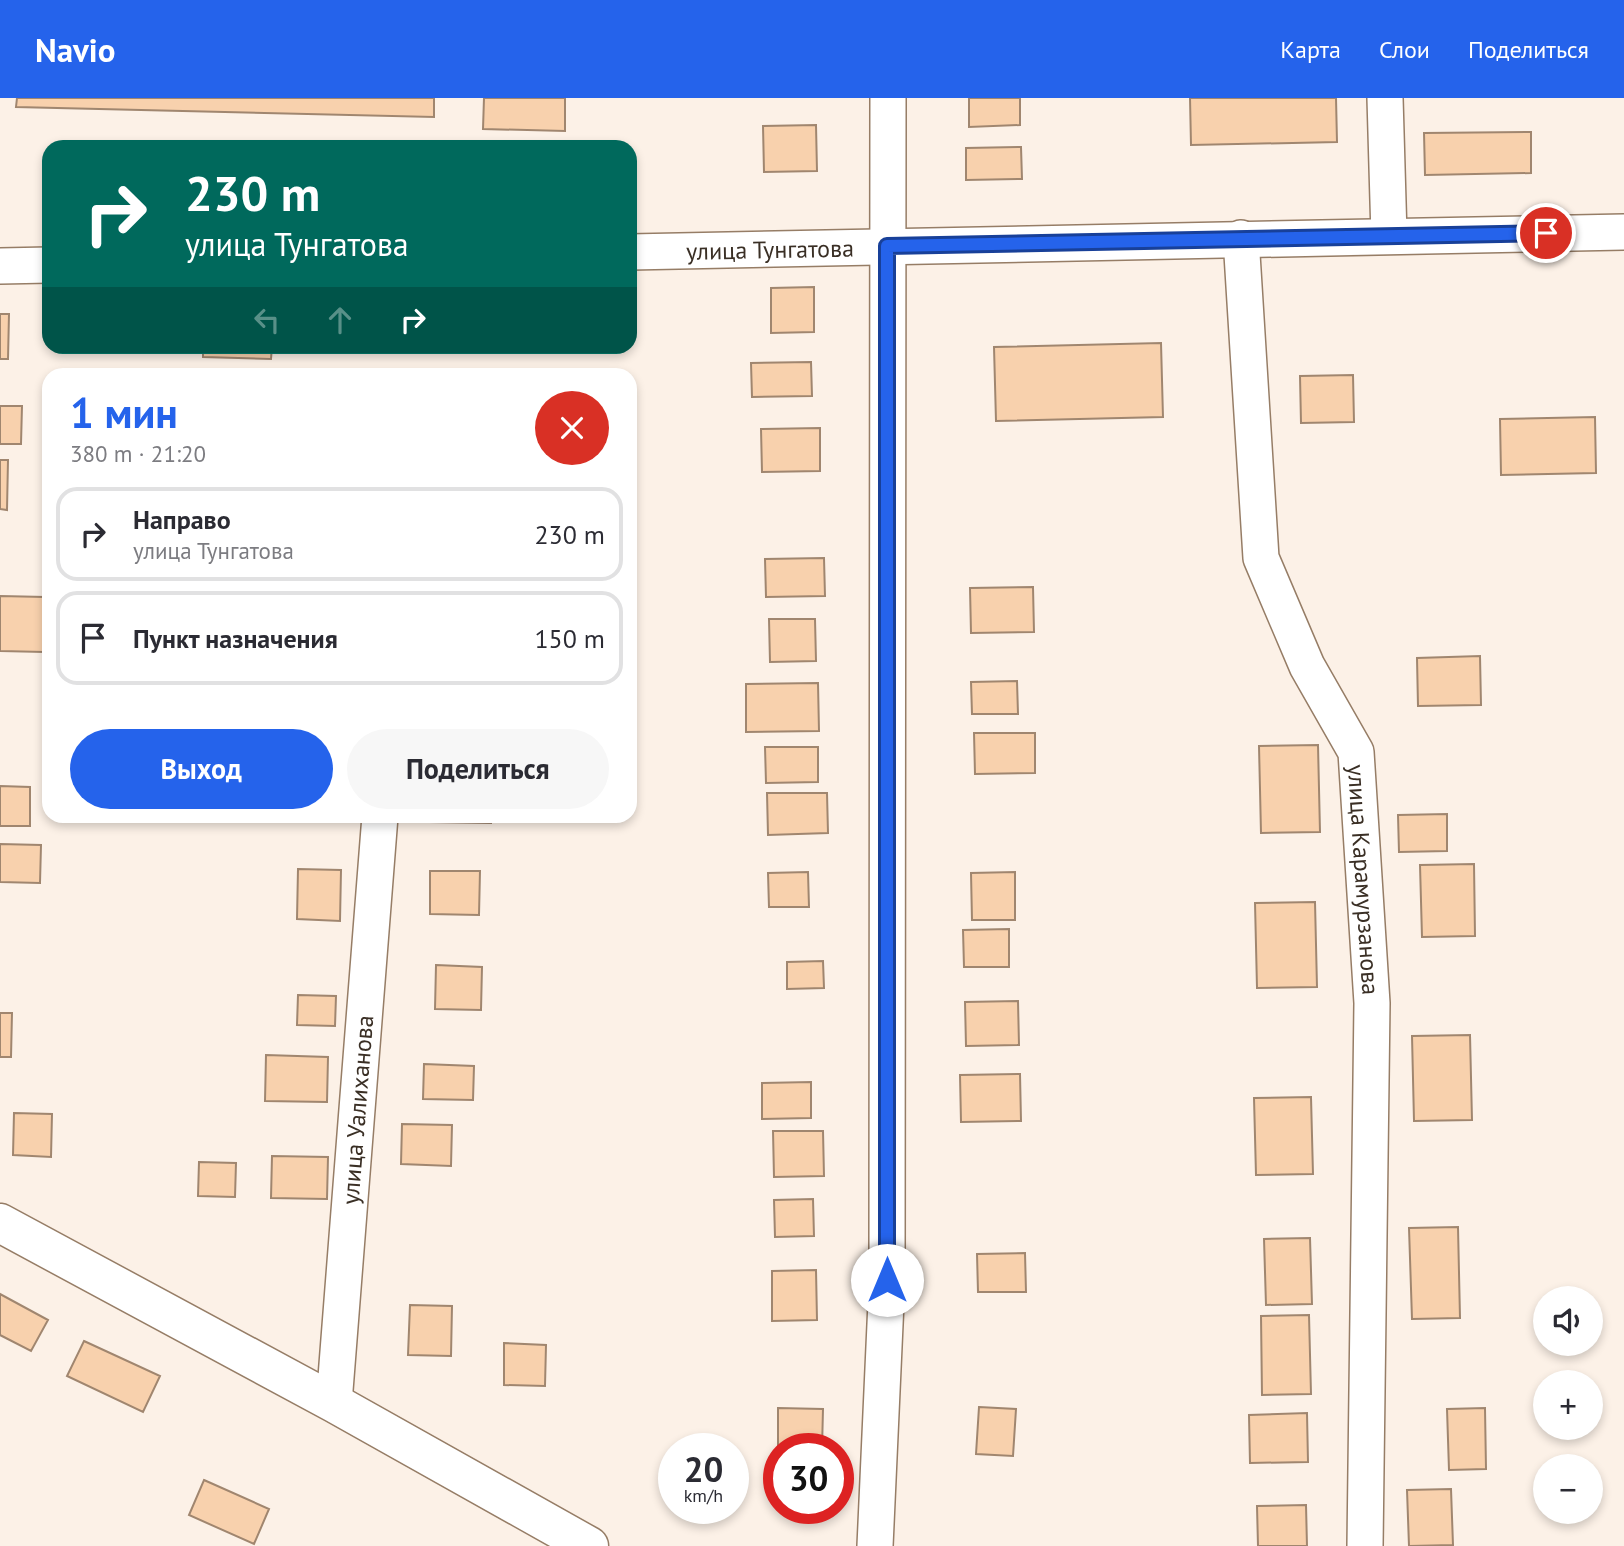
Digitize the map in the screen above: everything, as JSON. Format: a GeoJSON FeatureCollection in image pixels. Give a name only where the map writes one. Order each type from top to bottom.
{"type":"FeatureCollection","features":[{"type":"Feature","properties":{"kind":"street"},"geometry":{"type":"LineString","coordinates":[[875,1546],[887,1280],[888,98]]}},
{"type":"Feature","properties":{"kind":"street"},"geometry":{"type":"LineString","coordinates":[[1385,98],[1389,236]]}},
{"type":"Feature","properties":{"kind":"street","name":"улица Тунгатова"},"geometry":{"type":"LineString","coordinates":[[637,251],[1624,232]]}},
{"type":"Feature","properties":{"kind":"street","name":"улица Карамурзанова"},"geometry":{"type":"LineString","coordinates":[[1241,238],[1261,558],[1307,666],[1356,752],[1372,1003],[1365,1546]]}},
{"type":"Feature","properties":{"kind":"street"},"geometry":{"type":"LineString","coordinates":[[0,266],[42,265]]}},
{"type":"Feature","properties":{"kind":"street","name":"улица Уалиханова"},"geometry":{"type":"LineString","coordinates":[[334,1403],[379,823]]}},
{"type":"Feature","properties":{"kind":"street"},"geometry":{"type":"LineString","coordinates":[[0,1223],[334,1403],[589,1546]]}},
{"type":"Feature","properties":{"kind":"building"},"geometry":{"type":"Polygon","coordinates":[[[17,98],[434,98],[434,117],[16,107],[17,98]]]}},
{"type":"Feature","properties":{"kind":"building"},"geometry":{"type":"Polygon","coordinates":[[[484,98],[565,98],[565,131],[483,129],[484,98]]]}},
{"type":"Feature","properties":{"kind":"building"},"geometry":{"type":"Polygon","coordinates":[[[969,98],[1020,98],[1020,125],[969,127],[969,98]]]}},
{"type":"Feature","properties":{"kind":"building"},"geometry":{"type":"Polygon","coordinates":[[[1190,98],[1336,98],[1337,142],[1191,145],[1190,98]]]}},
{"type":"Feature","properties":{"kind":"building"},"geometry":{"type":"Polygon","coordinates":[[[816,125],[817,171],[764,172],[763,126],[816,125]]]}},
{"type":"Feature","properties":{"kind":"building"},"geometry":{"type":"Polygon","coordinates":[[[1531,132],[1531,173],[1425,175],[1424,133],[1531,132]]]}},
{"type":"Feature","properties":{"kind":"building"},"geometry":{"type":"Polygon","coordinates":[[[1021,147],[1022,179],[966,180],[966,148],[1021,147]]]}},
{"type":"Feature","properties":{"kind":"building"},"geometry":{"type":"Polygon","coordinates":[[[814,287],[814,332],[771,333],[771,288],[814,287]]]}},
{"type":"Feature","properties":{"kind":"building"},"geometry":{"type":"Polygon","coordinates":[[[0,314],[9,314],[8,359],[0,359],[0,314]]]}},
{"type":"Feature","properties":{"kind":"building"},"geometry":{"type":"Polygon","coordinates":[[[1161,343],[1163,417],[996,421],[994,347],[1161,343]]]}},
{"type":"Feature","properties":{"kind":"building"},"geometry":{"type":"Polygon","coordinates":[[[203,354],[271,354],[271,359],[203,357],[203,354]]]}},
{"type":"Feature","properties":{"kind":"building"},"geometry":{"type":"Polygon","coordinates":[[[811,362],[812,396],[752,397],[751,363],[811,362]]]}},
{"type":"Feature","properties":{"kind":"building"},"geometry":{"type":"Polygon","coordinates":[[[1353,375],[1354,422],[1301,423],[1300,376],[1353,375]]]}},
{"type":"Feature","properties":{"kind":"building"},"geometry":{"type":"Polygon","coordinates":[[[0,406],[22,406],[21,444],[0,444],[0,406]]]}},
{"type":"Feature","properties":{"kind":"building"},"geometry":{"type":"Polygon","coordinates":[[[1595,417],[1596,473],[1501,475],[1500,419],[1595,417]]]}},
{"type":"Feature","properties":{"kind":"building"},"geometry":{"type":"Polygon","coordinates":[[[820,428],[820,471],[762,472],[761,429],[820,428]]]}},
{"type":"Feature","properties":{"kind":"building"},"geometry":{"type":"Polygon","coordinates":[[[0,460],[8,460],[7,510],[0,509],[0,460]]]}},
{"type":"Feature","properties":{"kind":"building"},"geometry":{"type":"Polygon","coordinates":[[[824,558],[825,596],[766,597],[765,559],[824,558]]]}},
{"type":"Feature","properties":{"kind":"building"},"geometry":{"type":"Polygon","coordinates":[[[1033,587],[1034,632],[971,633],[970,588],[1033,587]]]}},
{"type":"Feature","properties":{"kind":"building"},"geometry":{"type":"Polygon","coordinates":[[[0,596],[42,597],[42,652],[0,651],[0,596]]]}},
{"type":"Feature","properties":{"kind":"building"},"geometry":{"type":"Polygon","coordinates":[[[769,619],[815,619],[816,661],[770,662],[769,619]]]}},
{"type":"Feature","properties":{"kind":"building"},"geometry":{"type":"Polygon","coordinates":[[[1480,656],[1481,705],[1418,706],[1417,658],[1480,656]]]}},
{"type":"Feature","properties":{"kind":"building"},"geometry":{"type":"Polygon","coordinates":[[[1017,681],[1018,714],[972,714],[971,682],[1017,681]]]}},
{"type":"Feature","properties":{"kind":"building"},"geometry":{"type":"Polygon","coordinates":[[[818,683],[819,731],[746,732],[746,684],[818,683]]]}},
{"type":"Feature","properties":{"kind":"building"},"geometry":{"type":"Polygon","coordinates":[[[974,733],[1035,733],[1035,773],[975,774],[974,733]]]}},
{"type":"Feature","properties":{"kind":"building"},"geometry":{"type":"Polygon","coordinates":[[[1318,745],[1320,832],[1261,833],[1259,746],[1318,745]]]}},
{"type":"Feature","properties":{"kind":"building"},"geometry":{"type":"Polygon","coordinates":[[[765,747],[818,747],[818,782],[766,783],[765,747]]]}},
{"type":"Feature","properties":{"kind":"building"},"geometry":{"type":"Polygon","coordinates":[[[0,786],[30,787],[30,826],[0,826],[0,786]]]}},
{"type":"Feature","properties":{"kind":"building"},"geometry":{"type":"Polygon","coordinates":[[[767,793],[827,793],[828,833],[768,835],[767,793]]]}},
{"type":"Feature","properties":{"kind":"building"},"geometry":{"type":"Polygon","coordinates":[[[1447,814],[1447,851],[1399,852],[1398,815],[1447,814]]]}},
{"type":"Feature","properties":{"kind":"building"},"geometry":{"type":"Polygon","coordinates":[[[0,844],[41,845],[40,883],[0,882],[0,844]]]}},
{"type":"Feature","properties":{"kind":"building"},"geometry":{"type":"Polygon","coordinates":[[[1474,864],[1475,936],[1422,937],[1420,865],[1474,864]]]}},
{"type":"Feature","properties":{"kind":"building"},"geometry":{"type":"Polygon","coordinates":[[[298,869],[341,870],[340,921],[297,919],[298,869]]]}},
{"type":"Feature","properties":{"kind":"building"},"geometry":{"type":"Polygon","coordinates":[[[430,871],[480,871],[479,915],[430,914],[430,871]]]}},
{"type":"Feature","properties":{"kind":"building"},"geometry":{"type":"Polygon","coordinates":[[[808,872],[809,907],[769,907],[768,873],[808,872]]]}},
{"type":"Feature","properties":{"kind":"building"},"geometry":{"type":"Polygon","coordinates":[[[1015,872],[1015,920],[972,920],[971,873],[1015,872]]]}},
{"type":"Feature","properties":{"kind":"building"},"geometry":{"type":"Polygon","coordinates":[[[1315,902],[1317,987],[1257,988],[1255,903],[1315,902]]]}},
{"type":"Feature","properties":{"kind":"building"},"geometry":{"type":"Polygon","coordinates":[[[1009,929],[1009,967],[964,967],[963,930],[1009,929]]]}},
{"type":"Feature","properties":{"kind":"building"},"geometry":{"type":"Polygon","coordinates":[[[823,961],[824,988],[787,989],[787,962],[823,961]]]}},
{"type":"Feature","properties":{"kind":"building"},"geometry":{"type":"Polygon","coordinates":[[[436,965],[482,967],[481,1010],[435,1009],[436,965]]]}},
{"type":"Feature","properties":{"kind":"building"},"geometry":{"type":"Polygon","coordinates":[[[298,995],[336,996],[335,1026],[297,1025],[298,995]]]}},
{"type":"Feature","properties":{"kind":"building"},"geometry":{"type":"Polygon","coordinates":[[[1018,1001],[1019,1045],[966,1046],[965,1002],[1018,1001]]]}},
{"type":"Feature","properties":{"kind":"building"},"geometry":{"type":"Polygon","coordinates":[[[0,1013],[12,1013],[11,1057],[0,1057],[0,1013]]]}},
{"type":"Feature","properties":{"kind":"building"},"geometry":{"type":"Polygon","coordinates":[[[1470,1035],[1472,1120],[1414,1121],[1412,1036],[1470,1035]]]}},
{"type":"Feature","properties":{"kind":"building"},"geometry":{"type":"Polygon","coordinates":[[[266,1055],[328,1057],[327,1102],[265,1101],[266,1055]]]}},
{"type":"Feature","properties":{"kind":"building"},"geometry":{"type":"Polygon","coordinates":[[[424,1064],[474,1066],[473,1100],[423,1099],[424,1064]]]}},
{"type":"Feature","properties":{"kind":"building"},"geometry":{"type":"Polygon","coordinates":[[[1020,1074],[1021,1121],[961,1122],[960,1075],[1020,1074]]]}},
{"type":"Feature","properties":{"kind":"building"},"geometry":{"type":"Polygon","coordinates":[[[811,1082],[811,1118],[762,1119],[762,1083],[811,1082]]]}},
{"type":"Feature","properties":{"kind":"building"},"geometry":{"type":"Polygon","coordinates":[[[1311,1097],[1313,1174],[1256,1175],[1254,1098],[1311,1097]]]}},
{"type":"Feature","properties":{"kind":"building"},"geometry":{"type":"Polygon","coordinates":[[[14,1113],[52,1114],[51,1157],[13,1155],[14,1113]]]}},
{"type":"Feature","properties":{"kind":"building"},"geometry":{"type":"Polygon","coordinates":[[[402,1124],[452,1125],[451,1166],[401,1164],[402,1124]]]}},
{"type":"Feature","properties":{"kind":"building"},"geometry":{"type":"Polygon","coordinates":[[[773,1131],[823,1131],[824,1176],[774,1177],[773,1131]]]}},
{"type":"Feature","properties":{"kind":"building"},"geometry":{"type":"Polygon","coordinates":[[[272,1156],[328,1157],[327,1199],[271,1198],[272,1156]]]}},
{"type":"Feature","properties":{"kind":"building"},"geometry":{"type":"Polygon","coordinates":[[[199,1162],[236,1163],[235,1197],[198,1196],[199,1162]]]}},
{"type":"Feature","properties":{"kind":"building"},"geometry":{"type":"Polygon","coordinates":[[[813,1199],[814,1236],[775,1237],[774,1200],[813,1199]]]}},
{"type":"Feature","properties":{"kind":"building"},"geometry":{"type":"Polygon","coordinates":[[[1458,1227],[1460,1318],[1412,1319],[1409,1228],[1458,1227]]]}},
{"type":"Feature","properties":{"kind":"building"},"geometry":{"type":"Polygon","coordinates":[[[1310,1238],[1312,1304],[1266,1305],[1264,1239],[1310,1238]]]}},
{"type":"Feature","properties":{"kind":"building"},"geometry":{"type":"Polygon","coordinates":[[[1025,1253],[1026,1292],[978,1292],[977,1254],[1025,1253]]]}},
{"type":"Feature","properties":{"kind":"building"},"geometry":{"type":"Polygon","coordinates":[[[816,1270],[817,1320],[772,1321],[772,1271],[816,1270]]]}},
{"type":"Feature","properties":{"kind":"building"},"geometry":{"type":"Polygon","coordinates":[[[0,1294],[48,1320],[31,1351],[0,1335],[0,1294]]]}},
{"type":"Feature","properties":{"kind":"building"},"geometry":{"type":"Polygon","coordinates":[[[410,1305],[452,1306],[451,1356],[408,1355],[410,1305]]]}},
{"type":"Feature","properties":{"kind":"building"},"geometry":{"type":"Polygon","coordinates":[[[1309,1315],[1311,1394],[1262,1395],[1261,1316],[1309,1315]]]}},
{"type":"Feature","properties":{"kind":"building"},"geometry":{"type":"Polygon","coordinates":[[[84,1341],[160,1376],[143,1412],[67,1376],[84,1341]]]}},
{"type":"Feature","properties":{"kind":"building"},"geometry":{"type":"Polygon","coordinates":[[[504,1343],[546,1345],[545,1386],[504,1385],[504,1343]]]}},
{"type":"Feature","properties":{"kind":"building"},"geometry":{"type":"Polygon","coordinates":[[[979,1407],[1016,1409],[1013,1456],[976,1454],[979,1407]]]}},
{"type":"Feature","properties":{"kind":"building"},"geometry":{"type":"Polygon","coordinates":[[[778,1408],[823,1409],[822,1433],[778,1433],[778,1408]]]}},
{"type":"Feature","properties":{"kind":"building"},"geometry":{"type":"Polygon","coordinates":[[[1485,1408],[1486,1469],[1449,1470],[1447,1409],[1485,1408]]]}},
{"type":"Feature","properties":{"kind":"building"},"geometry":{"type":"Polygon","coordinates":[[[1307,1413],[1308,1462],[1250,1463],[1249,1415],[1307,1413]]]}},
{"type":"Feature","properties":{"kind":"building"},"geometry":{"type":"Polygon","coordinates":[[[204,1480],[269,1509],[254,1544],[189,1515],[204,1480]]]}},
{"type":"Feature","properties":{"kind":"building"},"geometry":{"type":"Polygon","coordinates":[[[1451,1489],[1453,1545],[1409,1546],[1407,1490],[1451,1489]]]}},
{"type":"Feature","properties":{"kind":"building"},"geometry":{"type":"Polygon","coordinates":[[[1306,1505],[1307,1546],[1258,1546],[1257,1506],[1306,1505]]]}},
{"type":"Feature","properties":{"kind":"route"},"geometry":{"type":"LineString","coordinates":[[887,1280],[887,246],[1546,233]]}}]}
